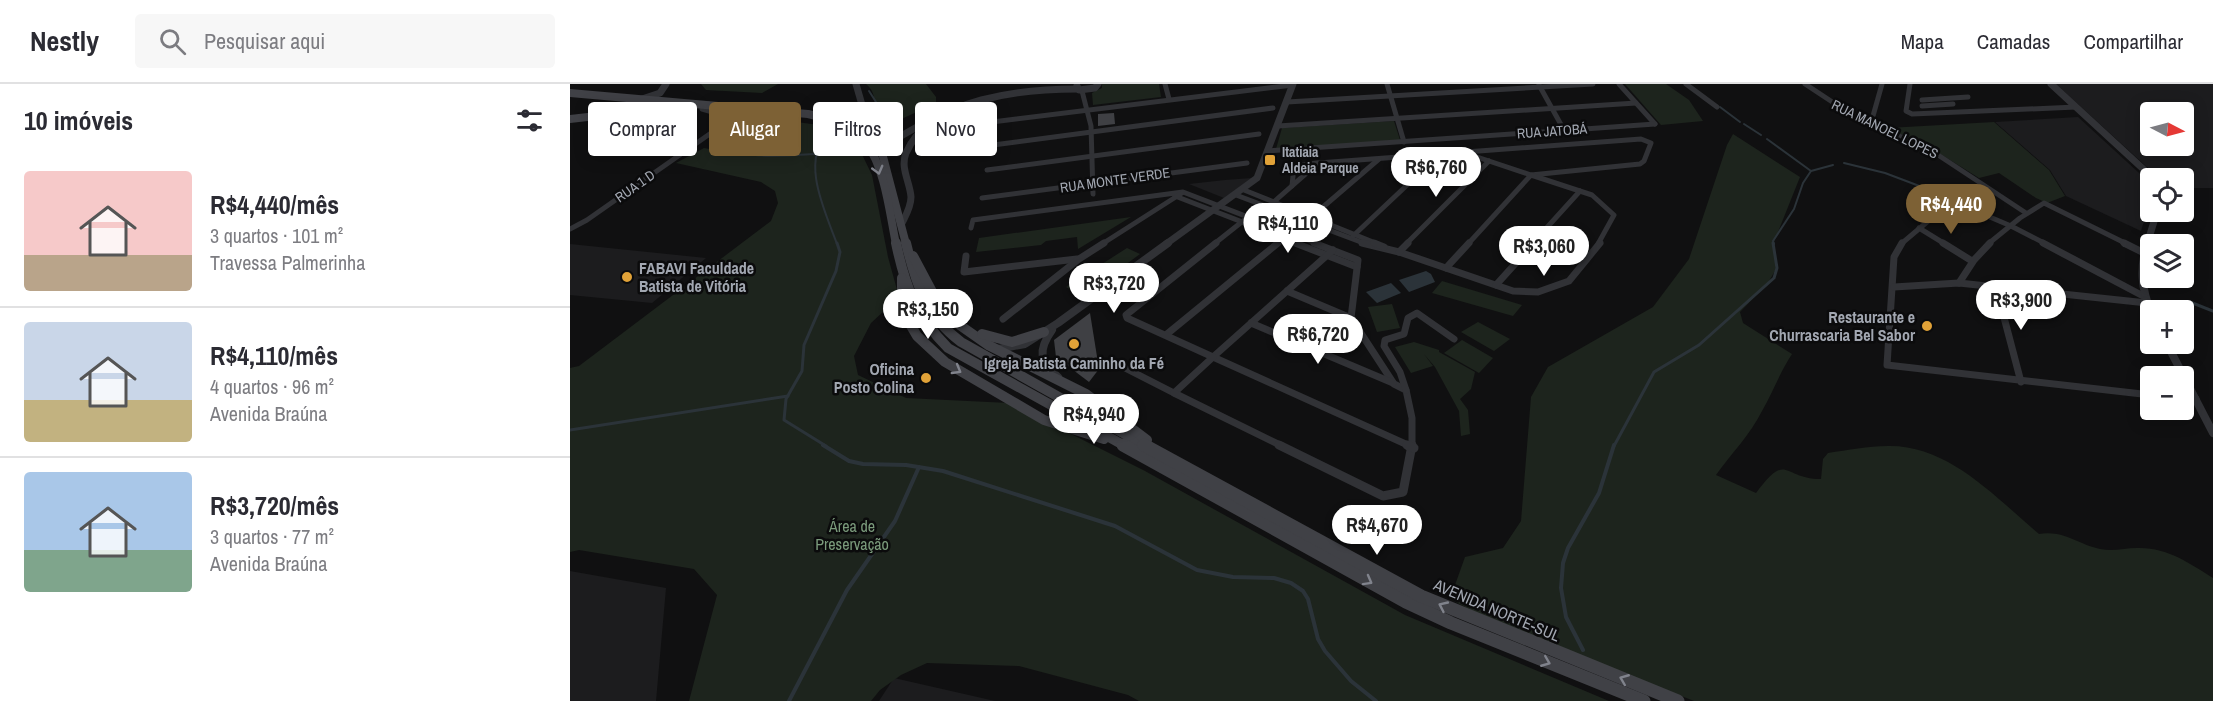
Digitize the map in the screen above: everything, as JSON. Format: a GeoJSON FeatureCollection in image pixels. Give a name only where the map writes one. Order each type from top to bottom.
{"type":"FeatureCollection","features":[{"type":"Feature","properties":{"kind":"main road"},"geometry":{"type":"LineString","coordinates":[[570,94],[813,115]]}},
{"type":"Feature","properties":{"kind":"main road"},"geometry":{"type":"LineString","coordinates":[[641,99],[644,102]]}},
{"type":"Feature","properties":{"kind":"main road","name":"AVENIDA NORTE-SUL"},"geometry":{"type":"LineString","coordinates":[[697,109],[709,110]]}},
{"type":"Feature","properties":{"kind":"main road"},"geometry":{"type":"LineString","coordinates":[[570,119],[588,116]]}},
{"type":"Feature","properties":{"kind":"main road","name":"AVENIDA NORTE-SUL"},"geometry":{"type":"LineString","coordinates":[[801,119],[825,123],[849,131],[870,150],[878,171],[903,272],[920,318],[945,345],[1173,461],[1421,596],[1678,701]]}},
{"type":"Feature","properties":{"kind":"main road","name":"AVENIDA NORTE-SUL"},"geometry":{"type":"LineString","coordinates":[[884,156],[921,290],[930,312],[941,326],[957,339],[1134,450],[1416,606],[1451,623],[1644,701]]}},
{"type":"Feature","properties":{"kind":"main road"},"geometry":{"type":"LineString","coordinates":[[909,251],[921,266],[941,307],[958,323],[1023,364],[1065,382],[1132,428],[1173,461]]}},
{"type":"Feature","properties":{"kind":"main road"},"geometry":{"type":"LineString","coordinates":[[903,272],[900,292],[903,309],[913,329],[936,357],[1048,422],[1134,450]]}},
{"type":"Feature","properties":{"kind":"main road"},"geometry":{"type":"LineString","coordinates":[[958,323],[1006,341],[1018,341],[1044,332]]}},
{"type":"Feature","properties":{"kind":"main road"},"geometry":{"type":"LineString","coordinates":[[936,357],[936,351],[969,335],[987,346],[998,349]]}},
{"type":"Feature","properties":{"kind":"main road"},"geometry":{"type":"LineString","coordinates":[[1031,412],[1041,413],[1057,420],[1073,411],[1083,399],[1077,390]]}},
{"type":"Feature","properties":{"kind":"street"},"geometry":{"type":"LineString","coordinates":[[641,99],[660,93],[666,84]]}},
{"type":"Feature","properties":{"kind":"street"},"geometry":{"type":"LineString","coordinates":[[856,84],[862,102]]}},
{"type":"Feature","properties":{"kind":"street"},"geometry":{"type":"LineString","coordinates":[[903,135],[943,111],[975,98],[1079,87],[1090,90],[1098,84]]}},
{"type":"Feature","properties":{"kind":"street"},"geometry":{"type":"LineString","coordinates":[[1165,84],[1168,99]]}},
{"type":"Feature","properties":{"kind":"street"},"geometry":{"type":"LineString","coordinates":[[997,121],[1293,84],[1257,178],[1244,190],[1058,323],[1025,344],[998,349]]}},
{"type":"Feature","properties":{"kind":"street"},"geometry":{"type":"LineString","coordinates":[[1387,84],[1404,142]]}},
{"type":"Feature","properties":{"kind":"street"},"geometry":{"type":"LineString","coordinates":[[1287,102],[1593,84]]}},
{"type":"Feature","properties":{"kind":"street"},"geometry":{"type":"LineString","coordinates":[[1619,84],[1636,103]]}},
{"type":"Feature","properties":{"kind":"street"},"geometry":{"type":"LineString","coordinates":[[1686,84],[1717,106]]}},
{"type":"Feature","properties":{"kind":"street","name":"RUA MANOEL LOPES"},"geometry":{"type":"LineString","coordinates":[[1805,84],[1834,105],[1932,151],[1965,170],[2026,213]]}},
{"type":"Feature","properties":{"kind":"street"},"geometry":{"type":"LineString","coordinates":[[1871,123],[1882,84]]}},
{"type":"Feature","properties":{"kind":"street"},"geometry":{"type":"LineString","coordinates":[[1910,84],[1906,111],[1912,114],[2076,107]]}},
{"type":"Feature","properties":{"kind":"street"},"geometry":{"type":"LineString","coordinates":[[2051,84],[2142,168]]}},
{"type":"Feature","properties":{"kind":"street"},"geometry":{"type":"LineString","coordinates":[[1539,86],[1564,130]]}},
{"type":"Feature","properties":{"kind":"street"},"geometry":{"type":"LineString","coordinates":[[1079,87],[1087,99]]}},
{"type":"Feature","properties":{"kind":"street"},"geometry":{"type":"LineString","coordinates":[[902,223],[911,197],[903,167],[906,152],[916,136],[934,121],[947,112],[989,98],[1079,87]]}},
{"type":"Feature","properties":{"kind":"street"},"geometry":{"type":"LineString","coordinates":[[1090,90],[1087,99],[1093,157],[1093,195]]}},
{"type":"Feature","properties":{"kind":"street"},"geometry":{"type":"LineString","coordinates":[[1921,114],[1923,92]]}},
{"type":"Feature","properties":{"kind":"street"},"geometry":{"type":"LineString","coordinates":[[1922,103],[1968,97]]}},
{"type":"Feature","properties":{"kind":"street"},"geometry":{"type":"LineString","coordinates":[[1278,126],[1636,103]]}},
{"type":"Feature","properties":{"kind":"street","name":"RUA JATOBÁ"},"geometry":{"type":"LineString","coordinates":[[1268,152],[1655,124],[1636,103]]}},
{"type":"Feature","properties":{"kind":"street"},"geometry":{"type":"LineString","coordinates":[[1922,103],[1953,104]]}},
{"type":"Feature","properties":{"kind":"street"},"geometry":{"type":"LineString","coordinates":[[997,144],[1273,108]]}},
{"type":"Feature","properties":{"kind":"street"},"geometry":{"type":"LineString","coordinates":[[702,109],[709,110]]}},
{"type":"Feature","properties":{"kind":"street","name":"RUA 1 D"},"geometry":{"type":"LineString","coordinates":[[570,229],[587,220],[709,134]]}},
{"type":"Feature","properties":{"kind":"street"},"geometry":{"type":"LineString","coordinates":[[987,170],[1259,135]]}},
{"type":"Feature","properties":{"kind":"street"},"geometry":{"type":"LineString","coordinates":[[1292,186],[1294,166],[1641,139],[1650,143],[1644,160],[1640,164],[1531,175],[1446,268]]}},
{"type":"Feature","properties":{"kind":"street"},"geometry":{"type":"LineString","coordinates":[[1236,195],[1308,219],[1352,236],[1375,248],[1399,252],[1513,291],[1538,292],[1569,281],[1602,240],[1614,215],[1592,195],[1465,153]]}},
{"type":"Feature","properties":{"kind":"street"},"geometry":{"type":"LineString","coordinates":[[1352,236],[1439,154]]}},
{"type":"Feature","properties":{"kind":"street"},"geometry":{"type":"LineString","coordinates":[[1308,219],[1379,159]]}},
{"type":"Feature","properties":{"kind":"street"},"geometry":{"type":"LineString","coordinates":[[1399,252],[1489,161]]}},
{"type":"Feature","properties":{"kind":"street","name":"RUA MONTE VERDE"},"geometry":{"type":"LineString","coordinates":[[982,198],[1247,163]]}},
{"type":"Feature","properties":{"kind":"street"},"geometry":{"type":"LineString","coordinates":[[1268,207],[1318,164]]}},
{"type":"Feature","properties":{"kind":"street"},"geometry":{"type":"LineString","coordinates":[[1244,190],[1308,219]]}},
{"type":"Feature","properties":{"kind":"street"},"geometry":{"type":"LineString","coordinates":[[1496,285],[1580,191]]}},
{"type":"Feature","properties":{"kind":"street"},"geometry":{"type":"LineString","coordinates":[[971,228],[973,220],[1183,192],[1358,260],[1351,318]]}},
{"type":"Feature","properties":{"kind":"street"},"geometry":{"type":"LineString","coordinates":[[1174,195],[1212,212],[1357,267]]}},
{"type":"Feature","properties":{"kind":"street"},"geometry":{"type":"LineString","coordinates":[[1003,319],[1079,259],[1174,195]]}},
{"type":"Feature","properties":{"kind":"street"},"geometry":{"type":"LineString","coordinates":[[2140,393],[2021,382],[1887,365],[1894,257],[1902,243],[1952,201],[2011,226],[2146,300]]}},
{"type":"Feature","properties":{"kind":"street"},"geometry":{"type":"LineString","coordinates":[[1959,283],[1966,266],[2026,213],[2044,203],[2140,251]]}},
{"type":"Feature","properties":{"kind":"street"},"geometry":{"type":"LineString","coordinates":[[1248,217],[1126,315],[1127,318],[1167,334],[1414,448]]}},
{"type":"Feature","properties":{"kind":"street"},"geometry":{"type":"LineString","coordinates":[[1919,228],[1972,261]]}},
{"type":"Feature","properties":{"kind":"street"},"geometry":{"type":"LineString","coordinates":[[1167,334],[1289,233]]}},
{"type":"Feature","properties":{"kind":"street"},"geometry":{"type":"LineString","coordinates":[[1174,393],[1333,250]]}},
{"type":"Feature","properties":{"kind":"street"},"geometry":{"type":"LineString","coordinates":[[966,255],[964,272],[1079,259]]}},
{"type":"Feature","properties":{"kind":"street"},"geometry":{"type":"LineString","coordinates":[[1893,287],[1959,283],[2146,300]]}},
{"type":"Feature","properties":{"kind":"street"},"geometry":{"type":"LineString","coordinates":[[1996,287],[2021,382]]}},
{"type":"Feature","properties":{"kind":"street"},"geometry":{"type":"LineString","coordinates":[[2144,288],[2146,300]]}},
{"type":"Feature","properties":{"kind":"street"},"geometry":{"type":"LineString","coordinates":[[1287,291],[1351,318],[1394,384]]}},
{"type":"Feature","properties":{"kind":"street"},"geometry":{"type":"LineString","coordinates":[[1125,368],[1383,496],[1402,492],[1414,448],[1413,416],[1395,363],[1384,346],[1385,340],[1404,334],[1408,318],[1417,313],[1454,339]]}},
{"type":"Feature","properties":{"kind":"street"},"geometry":{"type":"LineString","coordinates":[[1251,322],[1406,390]]}},
{"type":"Feature","properties":{"kind":"street"},"geometry":{"type":"LineString","coordinates":[[1058,323],[1044,341],[1040,356],[1047,368],[1065,382]]}},
{"type":"Feature","properties":{"kind":"street"},"geometry":{"type":"LineString","coordinates":[[2172,354],[2213,433]]}},
{"type":"Feature","properties":{"kind":"shaded area"},"geometry":{"type":"Polygon","coordinates":[[[2056,84],[2213,84],[2213,188],[2194,188],[2194,168],[2148,168],[2056,84]]]}},
{"type":"Feature","properties":{"kind":"shaded area"},"geometry":{"type":"Polygon","coordinates":[[[2078,117],[2140,174],[2140,222],[2144,222],[2141,231],[2066,196],[2050,170],[1995,122],[2078,117]]]}},
{"type":"Feature","properties":{"kind":"shaded area"},"geometry":{"type":"Polygon","coordinates":[[[1252,178],[1224,198],[1189,184],[1225,180],[1252,178]]]}},
{"type":"Feature","properties":{"kind":"shaded area","name":"FABAVI Faculdade Batista de Vitória"},"geometry":{"type":"Polygon","coordinates":[[[570,244],[706,258],[652,303],[570,295],[570,244]]]}},
{"type":"Feature","properties":{"kind":"shaded area"},"geometry":{"type":"Polygon","coordinates":[[[1426,271],[1431,274],[1435,282],[1409,292],[1399,280],[1426,271]]]}},
{"type":"Feature","properties":{"kind":"shaded area"},"geometry":{"type":"Polygon","coordinates":[[[1391,283],[1401,293],[1377,303],[1366,292],[1391,283]]]}},
{"type":"Feature","properties":{"kind":"shaded area"},"geometry":{"type":"Polygon","coordinates":[[[570,571],[666,588],[656,701],[570,701],[570,571]]]}},
{"type":"Feature","properties":{"kind":"shaded area"},"geometry":{"type":"Polygon","coordinates":[[[894,678],[995,701],[879,701],[894,678]]]}},
{"type":"Feature","properties":{"kind":"green space"},"geometry":{"type":"Polygon","coordinates":[[[701,84],[778,84],[762,93],[706,90],[701,84]]]}},
{"type":"Feature","properties":{"kind":"green space"},"geometry":{"type":"Polygon","coordinates":[[[866,84],[926,84],[936,97],[936,102],[915,102],[915,113],[903,118],[903,102],[874,102],[874,95],[866,84]]]}},
{"type":"Feature","properties":{"kind":"green space"},"geometry":{"type":"Polygon","coordinates":[[[1102,84],[1159,84],[1161,97],[1093,105],[1092,93],[1102,88],[1102,84]]]}},
{"type":"Feature","properties":{"kind":"green space"},"geometry":{"type":"Polygon","coordinates":[[[1625,84],[1666,84],[1689,100],[1703,121],[1661,125],[1625,84]]]}},
{"type":"Feature","properties":{"kind":"green space"},"geometry":{"type":"Polygon","coordinates":[[[1394,121],[1400,140],[1276,149],[1282,128],[1394,121]]]}},
{"type":"Feature","properties":{"kind":"green space"},"geometry":{"type":"Polygon","coordinates":[[[1994,122],[2049,170],[2065,196],[2047,203],[1999,173],[1979,178],[1934,150],[1888,128],[1994,122]]]}},
{"type":"Feature","properties":{"kind":"green space","name":"Área de Preservação"},"geometry":{"type":"Polygon","coordinates":[[[801,123],[813,124],[813,156],[863,156],[872,175],[888,257],[899,297],[871,323],[854,356],[858,375],[906,398],[1009,403],[1145,471],[1405,615],[1609,701],[1139,701],[1128,695],[1019,666],[927,663],[901,675],[880,690],[871,701],[689,701],[717,595],[694,569],[579,550],[570,552],[570,368],[579,366],[771,221],[778,203],[775,191],[761,182],[676,163],[689,156],[697,156],[697,152],[704,148],[709,149],[709,156],[801,156],[801,123]]]}},
{"type":"Feature","properties":{"kind":"green space"},"geometry":{"type":"Polygon","coordinates":[[[1733,134],[1800,177],[1774,242],[1776,269],[1768,283],[1740,312],[1743,323],[1792,354],[1757,420],[1716,475],[1756,493],[1766,480],[1780,470],[1808,478],[1821,479],[1823,459],[1828,453],[1880,446],[1910,448],[1931,454],[1970,476],[2039,534],[2056,534],[2105,550],[2148,548],[2177,557],[2213,578],[2213,701],[1694,701],[1494,622],[1450,599],[1465,557],[1503,548],[1521,521],[1531,397],[1548,367],[1653,307],[1689,259],[1727,145],[1733,134]]]}},
{"type":"Feature","properties":{"kind":"green space"},"geometry":{"type":"Polygon","coordinates":[[[1131,217],[1078,249],[1077,237],[1046,241],[1041,245],[976,252],[979,238],[1131,217]]]}},
{"type":"Feature","properties":{"kind":"green space"},"geometry":{"type":"Polygon","coordinates":[[[1127,248],[1140,254],[1117,271],[1102,264],[1127,248]]]}},
{"type":"Feature","properties":{"kind":"green space"},"geometry":{"type":"Polygon","coordinates":[[[1089,269],[1113,275],[1083,297],[1066,287],[1089,269]]]}},
{"type":"Feature","properties":{"kind":"green space"},"geometry":{"type":"Polygon","coordinates":[[[1442,281],[1522,305],[1513,316],[1432,293],[1442,281]]]}},
{"type":"Feature","properties":{"kind":"green space"},"geometry":{"type":"Polygon","coordinates":[[[1392,304],[1400,328],[1377,332],[1368,307],[1392,304]]]}},
{"type":"Feature","properties":{"kind":"green space"},"geometry":{"type":"Polygon","coordinates":[[[1478,322],[1510,339],[1494,351],[1461,332],[1478,322]]]}},
{"type":"Feature","properties":{"kind":"green space"},"geometry":{"type":"Polygon","coordinates":[[[1462,340],[1493,358],[1479,373],[1444,353],[1462,340]]]}},
{"type":"Feature","properties":{"kind":"green space"},"geometry":{"type":"Polygon","coordinates":[[[1414,342],[1439,350],[1475,372],[1471,389],[1460,399],[1468,410],[1470,434],[1461,436],[1459,411],[1435,367],[1424,354],[1433,366],[1411,373],[1395,347],[1414,342]]]}},
{"type":"Feature","properties":{"kind":"building"},"geometry":{"type":"Polygon","coordinates":[[[1114,113],[1115,124],[1098,126],[1098,114],[1114,113]]]}},
{"type":"Feature","properties":{"kind":"building","name":"Igreja Batista Caminho da Fé"},"geometry":{"type":"Polygon","coordinates":[[[1090,313],[1099,369],[1089,382],[1056,357],[1054,340],[1090,313]]]}},
{"type":"Feature","properties":{"kind":"waterway"},"geometry":{"type":"LineString","coordinates":[[869,91],[876,102]]}},
{"type":"Feature","properties":{"kind":"waterway"},"geometry":{"type":"LineString","coordinates":[[1720,107],[1740,122]]}},
{"type":"Feature","properties":{"kind":"waterway"},"geometry":{"type":"LineString","coordinates":[[1744,124],[1761,135]]}},
{"type":"Feature","properties":{"kind":"waterway"},"geometry":{"type":"LineString","coordinates":[[1767,139],[1811,171]]}},
{"type":"Feature","properties":{"kind":"waterway"},"geometry":{"type":"LineString","coordinates":[[801,155],[813,154]]}},
{"type":"Feature","properties":{"kind":"waterway"},"geometry":{"type":"LineString","coordinates":[[816,156],[815,172],[821,202],[837,244]]}},
{"type":"Feature","properties":{"kind":"waterway"},"geometry":{"type":"LineString","coordinates":[[1844,163],[1885,173],[1922,187]]}},
{"type":"Feature","properties":{"kind":"waterway"},"geometry":{"type":"LineString","coordinates":[[1811,171],[1833,165]]}},
{"type":"Feature","properties":{"kind":"waterway"},"geometry":{"type":"LineString","coordinates":[[1774,244],[1773,241],[1794,209],[1803,183],[1811,171]]}},
{"type":"Feature","properties":{"kind":"waterway"},"geometry":{"type":"LineString","coordinates":[[1924,188],[1945,195]]}},
{"type":"Feature","properties":{"kind":"waterway"},"geometry":{"type":"LineString","coordinates":[[788,396],[802,371],[804,345],[836,271],[840,252],[837,243]]}},
{"type":"Feature","properties":{"kind":"waterway"},"geometry":{"type":"LineString","coordinates":[[1614,446],[1654,372],[1699,345],[1774,278],[1777,268],[1773,243]]}},
{"type":"Feature","properties":{"kind":"waterway"},"geometry":{"type":"LineString","coordinates":[[2194,304],[2213,311]]}},
{"type":"Feature","properties":{"kind":"waterway"},"geometry":{"type":"LineString","coordinates":[[570,430],[788,396]]}},
{"type":"Feature","properties":{"kind":"waterway"},"geometry":{"type":"LineString","coordinates":[[788,396],[784,420],[826,446]]}},
{"type":"Feature","properties":{"kind":"waterway"},"geometry":{"type":"LineString","coordinates":[[823,445],[849,461],[919,467]]}},
{"type":"Feature","properties":{"kind":"waterway"},"geometry":{"type":"LineString","coordinates":[[1583,650],[1566,617],[1561,588],[1563,563],[1568,548],[1599,493],[1614,445]]}},
{"type":"Feature","properties":{"kind":"waterway"},"geometry":{"type":"LineString","coordinates":[[789,701],[847,590],[895,521],[919,467]]}},
{"type":"Feature","properties":{"kind":"waterway"},"geometry":{"type":"LineString","coordinates":[[919,467],[943,471],[1115,526],[1197,570],[1233,577],[1274,578],[1291,583],[1303,591],[1308,599],[1318,639],[1325,651],[1351,681],[1376,701]]}},
{"type":"Feature","properties":{"kind":"place","name":"Itatiaia Aldeia Parque"},"geometry":{"type":"Point","coordinates":[1270,160]}},
{"type":"Feature","properties":{"kind":"place","name":"FABAVI Faculdade Batista de Vitória"},"geometry":{"type":"Point","coordinates":[627,277]}},
{"type":"Feature","properties":{"kind":"place","name":"Restaurante e Churrascaria Bel Sabor"},"geometry":{"type":"Point","coordinates":[1927,326]}},
{"type":"Feature","properties":{"kind":"place","name":"Igreja Batista Caminho da Fé"},"geometry":{"type":"Point","coordinates":[1074,344]}},
{"type":"Feature","properties":{"kind":"place","name":"Oficina Posto Colina"},"geometry":{"type":"Point","coordinates":[926,378]}}]}
